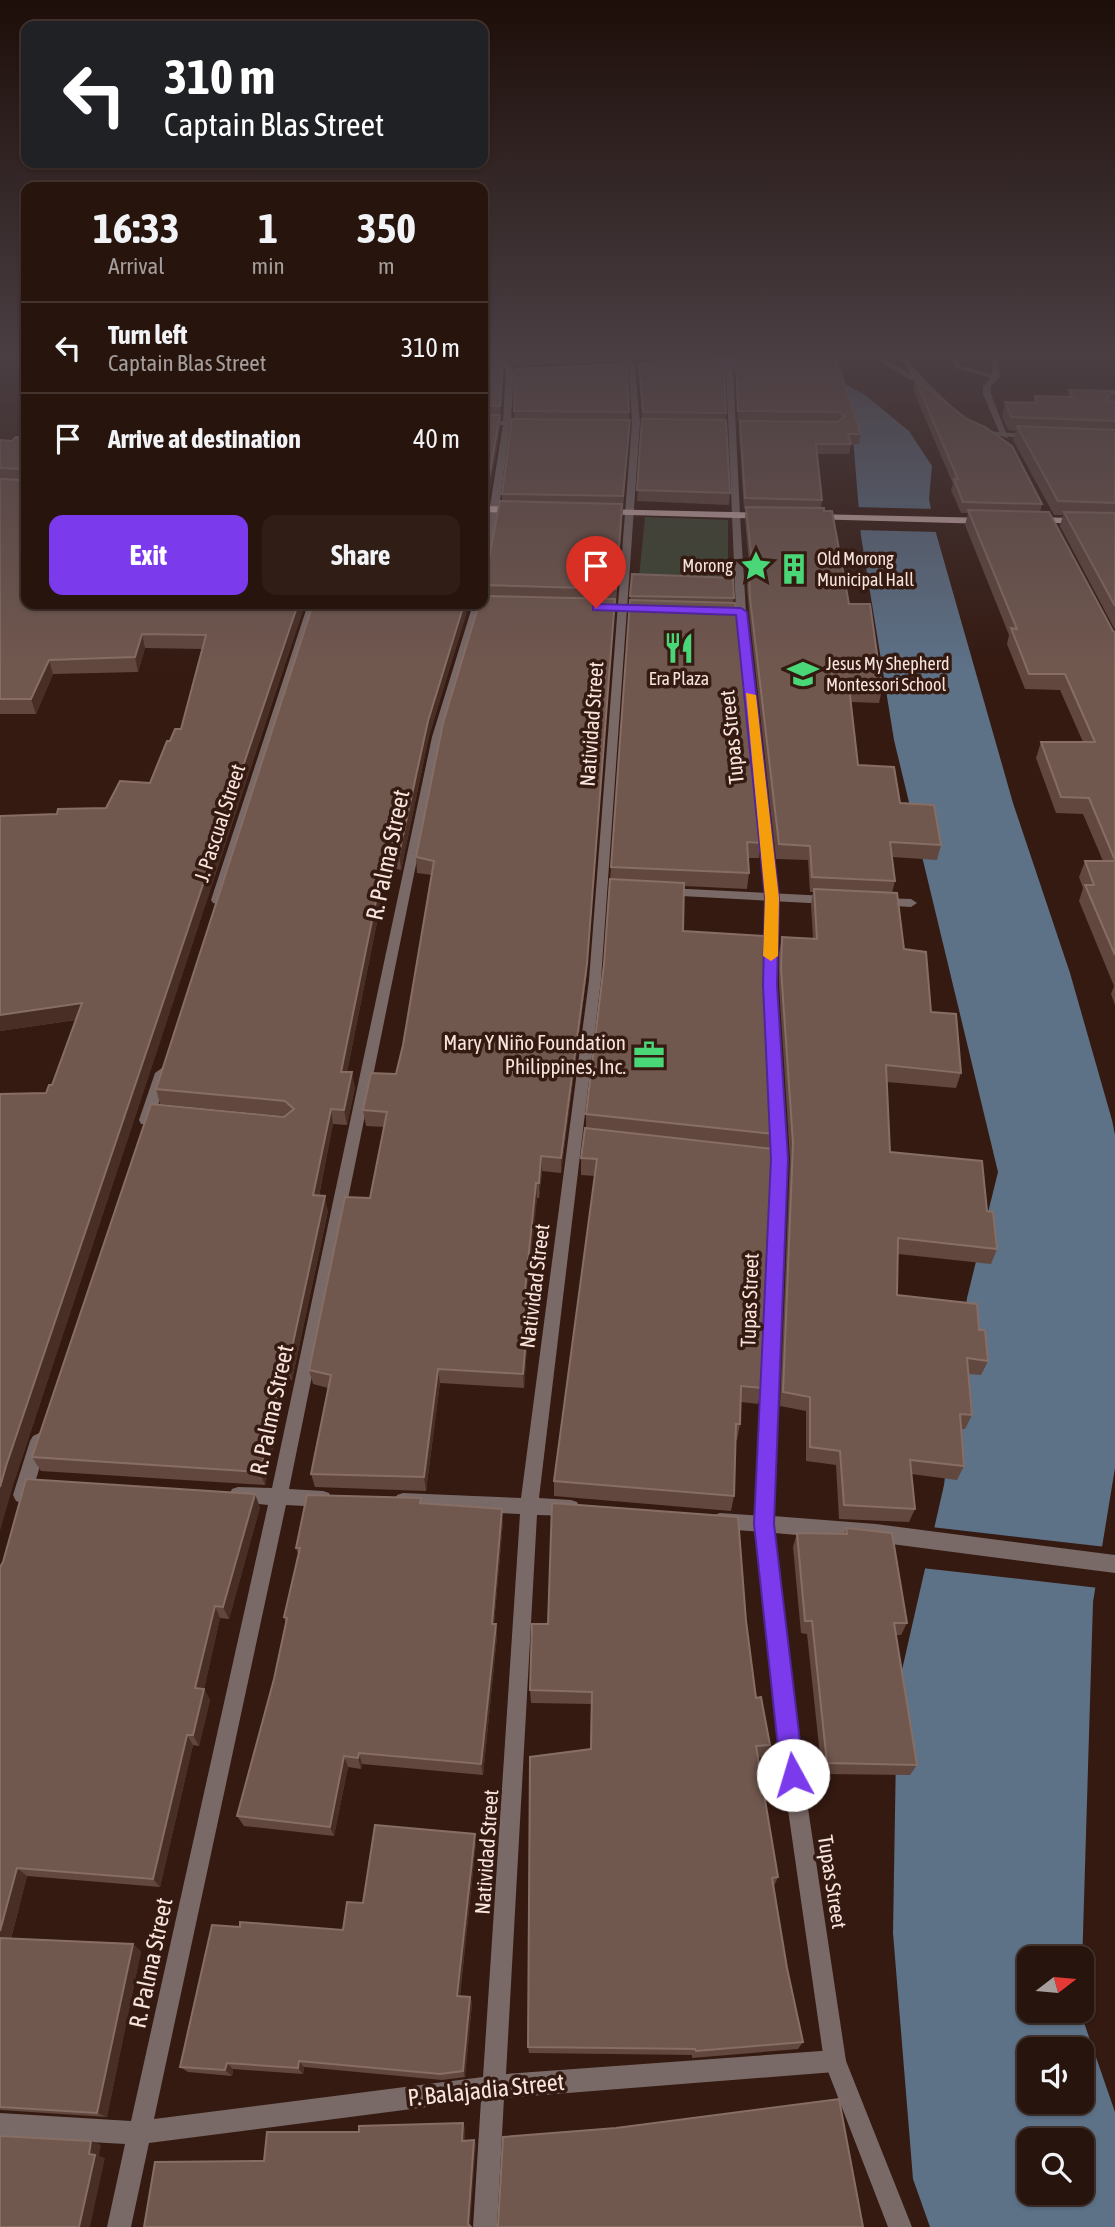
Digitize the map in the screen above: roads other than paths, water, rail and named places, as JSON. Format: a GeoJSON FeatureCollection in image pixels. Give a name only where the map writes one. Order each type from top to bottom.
{"type":"FeatureCollection","features":[{"type":"Feature","properties":{"kind":"main road"},"geometry":{"type":"LineString","coordinates":[[488,509],[536,510]]}},
{"type":"Feature","properties":{"kind":"main road"},"geometry":{"type":"LineString","coordinates":[[590,512],[777,516]]}},
{"type":"Feature","properties":{"kind":"main road"},"geometry":{"type":"LineString","coordinates":[[803,517],[998,520]]}},
{"type":"Feature","properties":{"kind":"main road"},"geometry":{"type":"LineString","coordinates":[[1024,520],[1115,522]]}},
{"type":"Feature","properties":{"kind":"street"},"geometry":{"type":"LineString","coordinates":[[488,546],[502,460]]}},
{"type":"Feature","properties":{"kind":"street","name":"Natividad Street"},"geometry":{"type":"LineString","coordinates":[[485,2227],[529,1505],[581,1137],[595,980],[609,889],[621,608],[634,460]]}},
{"type":"Feature","properties":{"kind":"street","name":"Tupas Street"},"geometry":{"type":"LineString","coordinates":[[735,460],[735,611],[772,898],[770,985],[773,1159],[764,1524],[793,1775],[835,2061],[900,2227]]}},
{"type":"Feature","properties":{"kind":"street"},"geometry":{"type":"LineString","coordinates":[[1045,508],[1057,532]]}},
{"type":"Feature","properties":{"kind":"street","name":"J. Pascual Street"},"geometry":{"type":"LineString","coordinates":[[213,912],[311,609]]}},
{"type":"Feature","properties":{"kind":"street","name":"R. Palma Street"},"geometry":{"type":"LineString","coordinates":[[119,2227],[279,1497],[437,737],[476,609]]}},
{"type":"Feature","properties":{"kind":"street"},"geometry":{"type":"LineString","coordinates":[[654,891],[841,901]]}},
{"type":"Feature","properties":{"kind":"street"},"geometry":{"type":"LineString","coordinates":[[869,902],[911,903]]}},
{"type":"Feature","properties":{"kind":"street"},"geometry":{"type":"LineString","coordinates":[[141,1137],[156,1111],[166,1057]]}},
{"type":"Feature","properties":{"kind":"street"},"geometry":{"type":"LineString","coordinates":[[19,1507],[33,1481],[44,1428]]}},
{"type":"Feature","properties":{"kind":"street"},"geometry":{"type":"LineString","coordinates":[[226,1494],[335,1499]]}},
{"type":"Feature","properties":{"kind":"street"},"geometry":{"type":"LineString","coordinates":[[390,1501],[585,1509]]}},
{"type":"Feature","properties":{"kind":"street"},"geometry":{"type":"LineString","coordinates":[[695,1518],[876,1533],[1115,1564]]}},
{"type":"Feature","properties":{"kind":"street","name":"P. Balajadia Street"},"geometry":{"type":"LineString","coordinates":[[0,2125],[138,2133],[493,2087],[835,2061]]}},
{"type":"Feature","properties":{"kind":"water"},"geometry":{"type":"Polygon","coordinates":[[[855,460],[928,460],[932,466],[929,499],[936,533],[1013,803],[1070,973],[1115,1135],[1115,1468],[1093,1602],[1083,1946],[1017,1946],[1017,2023],[1084,2023],[1089,2037],[1017,2037],[1017,2114],[1094,2114],[1094,2051],[1115,2112],[1115,2227],[930,2227],[913,2179],[893,1933],[897,1692],[944,1485],[967,1298],[998,1172],[894,740],[861,536],[855,460]]]}},
{"type":"Feature","properties":{"kind":"place","name":"Morong"},"geometry":{"type":"Point","coordinates":[756,566]}},
{"type":"Feature","properties":{"kind":"place","name":"Old Morong Municipal Hall"},"geometry":{"type":"Point","coordinates":[794,569]}},
{"type":"Feature","properties":{"kind":"place","name":"Era Plaza"},"geometry":{"type":"Point","coordinates":[679,648]}},
{"type":"Feature","properties":{"kind":"place","name":"Jesus My Shepherd Montessori School"},"geometry":{"type":"Point","coordinates":[803,674]}},
{"type":"Feature","properties":{"kind":"place","name":"Mary Y Niño Foundation Philippines, Inc."},"geometry":{"type":"Point","coordinates":[649,1055]}}]}
